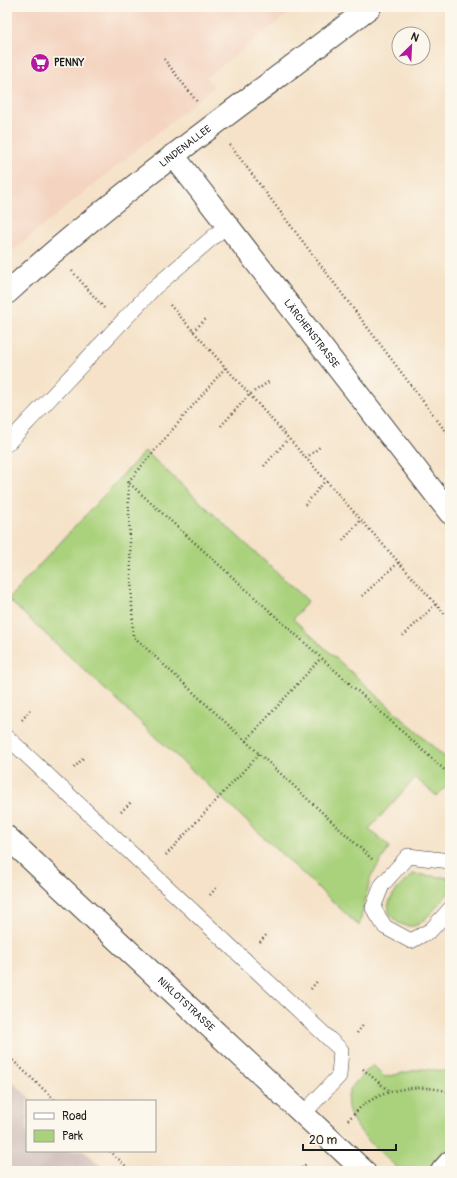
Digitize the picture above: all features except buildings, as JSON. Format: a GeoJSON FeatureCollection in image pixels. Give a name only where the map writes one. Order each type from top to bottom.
{"type":"FeatureCollection","features":[{"type":"Feature","properties":{"kind":"street","name":"LINDENALLEE"},"geometry":{"type":"LineString","coordinates":[[7,293],[54,251],[173,156],[370,7]]}},
{"type":"Feature","properties":{"kind":"street","name":"LÄRCHENSTRASSE"},"geometry":{"type":"LineString","coordinates":[[173,156],[450,513]]}},
{"type":"Feature","properties":{"kind":"street","name":"NIKLOTSTRASSE"},"geometry":{"type":"LineString","coordinates":[[7,837],[364,1171]]}},
{"type":"Feature","properties":{"kind":"street"},"geometry":{"type":"LineString","coordinates":[[442,1171],[450,1162]]}},
{"type":"Feature","properties":{"kind":"lane"},"geometry":{"type":"LineString","coordinates":[[7,444],[154,288],[227,225]]}},
{"type":"Feature","properties":{"kind":"lane"},"geometry":{"type":"LineString","coordinates":[[7,737],[341,1050],[339,1076],[303,1114]]}},
{"type":"Feature","properties":{"kind":"lane"},"geometry":{"type":"LineString","coordinates":[[450,861],[408,856],[382,885],[373,908],[385,927],[410,941],[431,930],[450,909]]}},
{"type":"Feature","properties":{"kind":"path"},"geometry":{"type":"LineString","coordinates":[[164,59],[450,437]]}},
{"type":"Feature","properties":{"kind":"path"},"geometry":{"type":"LineString","coordinates":[[54,251],[119,325]]}},
{"type":"Feature","properties":{"kind":"path"},"geometry":{"type":"LineString","coordinates":[[154,288],[450,620]]}},
{"type":"Feature","properties":{"kind":"path"},"geometry":{"type":"LineString","coordinates":[[193,331],[207,318]]}},
{"type":"Feature","properties":{"kind":"path"},"geometry":{"type":"LineString","coordinates":[[226,368],[128,482],[133,636],[390,877]]}},
{"type":"Feature","properties":{"kind":"path"},"geometry":{"type":"LineString","coordinates":[[221,426],[249,395],[270,381]]}},
{"type":"Feature","properties":{"kind":"path"},"geometry":{"type":"LineString","coordinates":[[264,466],[288,439]]}},
{"type":"Feature","properties":{"kind":"path"},"geometry":{"type":"LineString","coordinates":[[306,458],[321,446]]}},
{"type":"Feature","properties":{"kind":"path"},"geometry":{"type":"LineString","coordinates":[[305,505],[325,480]]}},
{"type":"Feature","properties":{"kind":"path"},"geometry":{"type":"LineString","coordinates":[[128,482],[450,775]]}},
{"type":"Feature","properties":{"kind":"path"},"geometry":{"type":"LineString","coordinates":[[343,540],[361,520]]}},
{"type":"Feature","properties":{"kind":"path"},"geometry":{"type":"LineString","coordinates":[[362,596],[398,562]]}},
{"type":"Feature","properties":{"kind":"path"},"geometry":{"type":"LineString","coordinates":[[403,636],[436,604]]}},
{"type":"Feature","properties":{"kind":"path"},"geometry":{"type":"LineString","coordinates":[[246,741],[321,658]]}},
{"type":"Feature","properties":{"kind":"path"},"geometry":{"type":"LineString","coordinates":[[150,872],[259,754]]}},
{"type":"Feature","properties":{"kind":"path"},"geometry":{"type":"LineString","coordinates":[[7,1055],[55,1100]]}},
{"type":"Feature","properties":{"kind":"path"},"geometry":{"type":"LineString","coordinates":[[346,1121],[366,1103],[396,1090],[430,1086],[450,1092]]}},
{"type":"Feature","properties":{"kind":"path"},"geometry":{"type":"LineString","coordinates":[[111,1152],[131,1171]]}},
{"type":"Feature","properties":{"kind":"path"},"geometry":{"type":"LineString","coordinates":[[299,1171],[307,1163]]}},
{"type":"Feature","properties":{"kind":"shaded area"},"geometry":{"type":"Polygon","coordinates":[[[7,7],[297,7],[207,77],[214,87],[7,255],[7,7]]]}},
{"type":"Feature","properties":{"kind":"shaded area"},"geometry":{"type":"Polygon","coordinates":[[[7,1077],[32,1100],[26,1100],[26,1152],[86,1152],[106,1171],[7,1171],[7,1077]]]}},
{"type":"Feature","properties":{"kind":"green space"},"geometry":{"type":"Polygon","coordinates":[[[145,451],[308,601],[293,619],[450,762],[450,783],[437,796],[415,778],[369,829],[390,847],[371,876],[359,926],[8,599],[145,451]]]}},
{"type":"Feature","properties":{"kind":"green space"},"geometry":{"type":"Polygon","coordinates":[[[413,874],[450,878],[450,892],[420,923],[417,925],[407,926],[397,922],[393,918],[390,913],[389,903],[396,891],[413,874]]]}},
{"type":"Feature","properties":{"kind":"green space"},"geometry":{"type":"Polygon","coordinates":[[[373,1065],[385,1077],[421,1069],[450,1071],[450,1171],[401,1171],[373,1146],[355,1124],[347,1101],[350,1090],[373,1065]]]}},
{"type":"Feature","properties":{"kind":"place","name":"PENNY"},"geometry":{"type":"Point","coordinates":[40,63]}}]}
